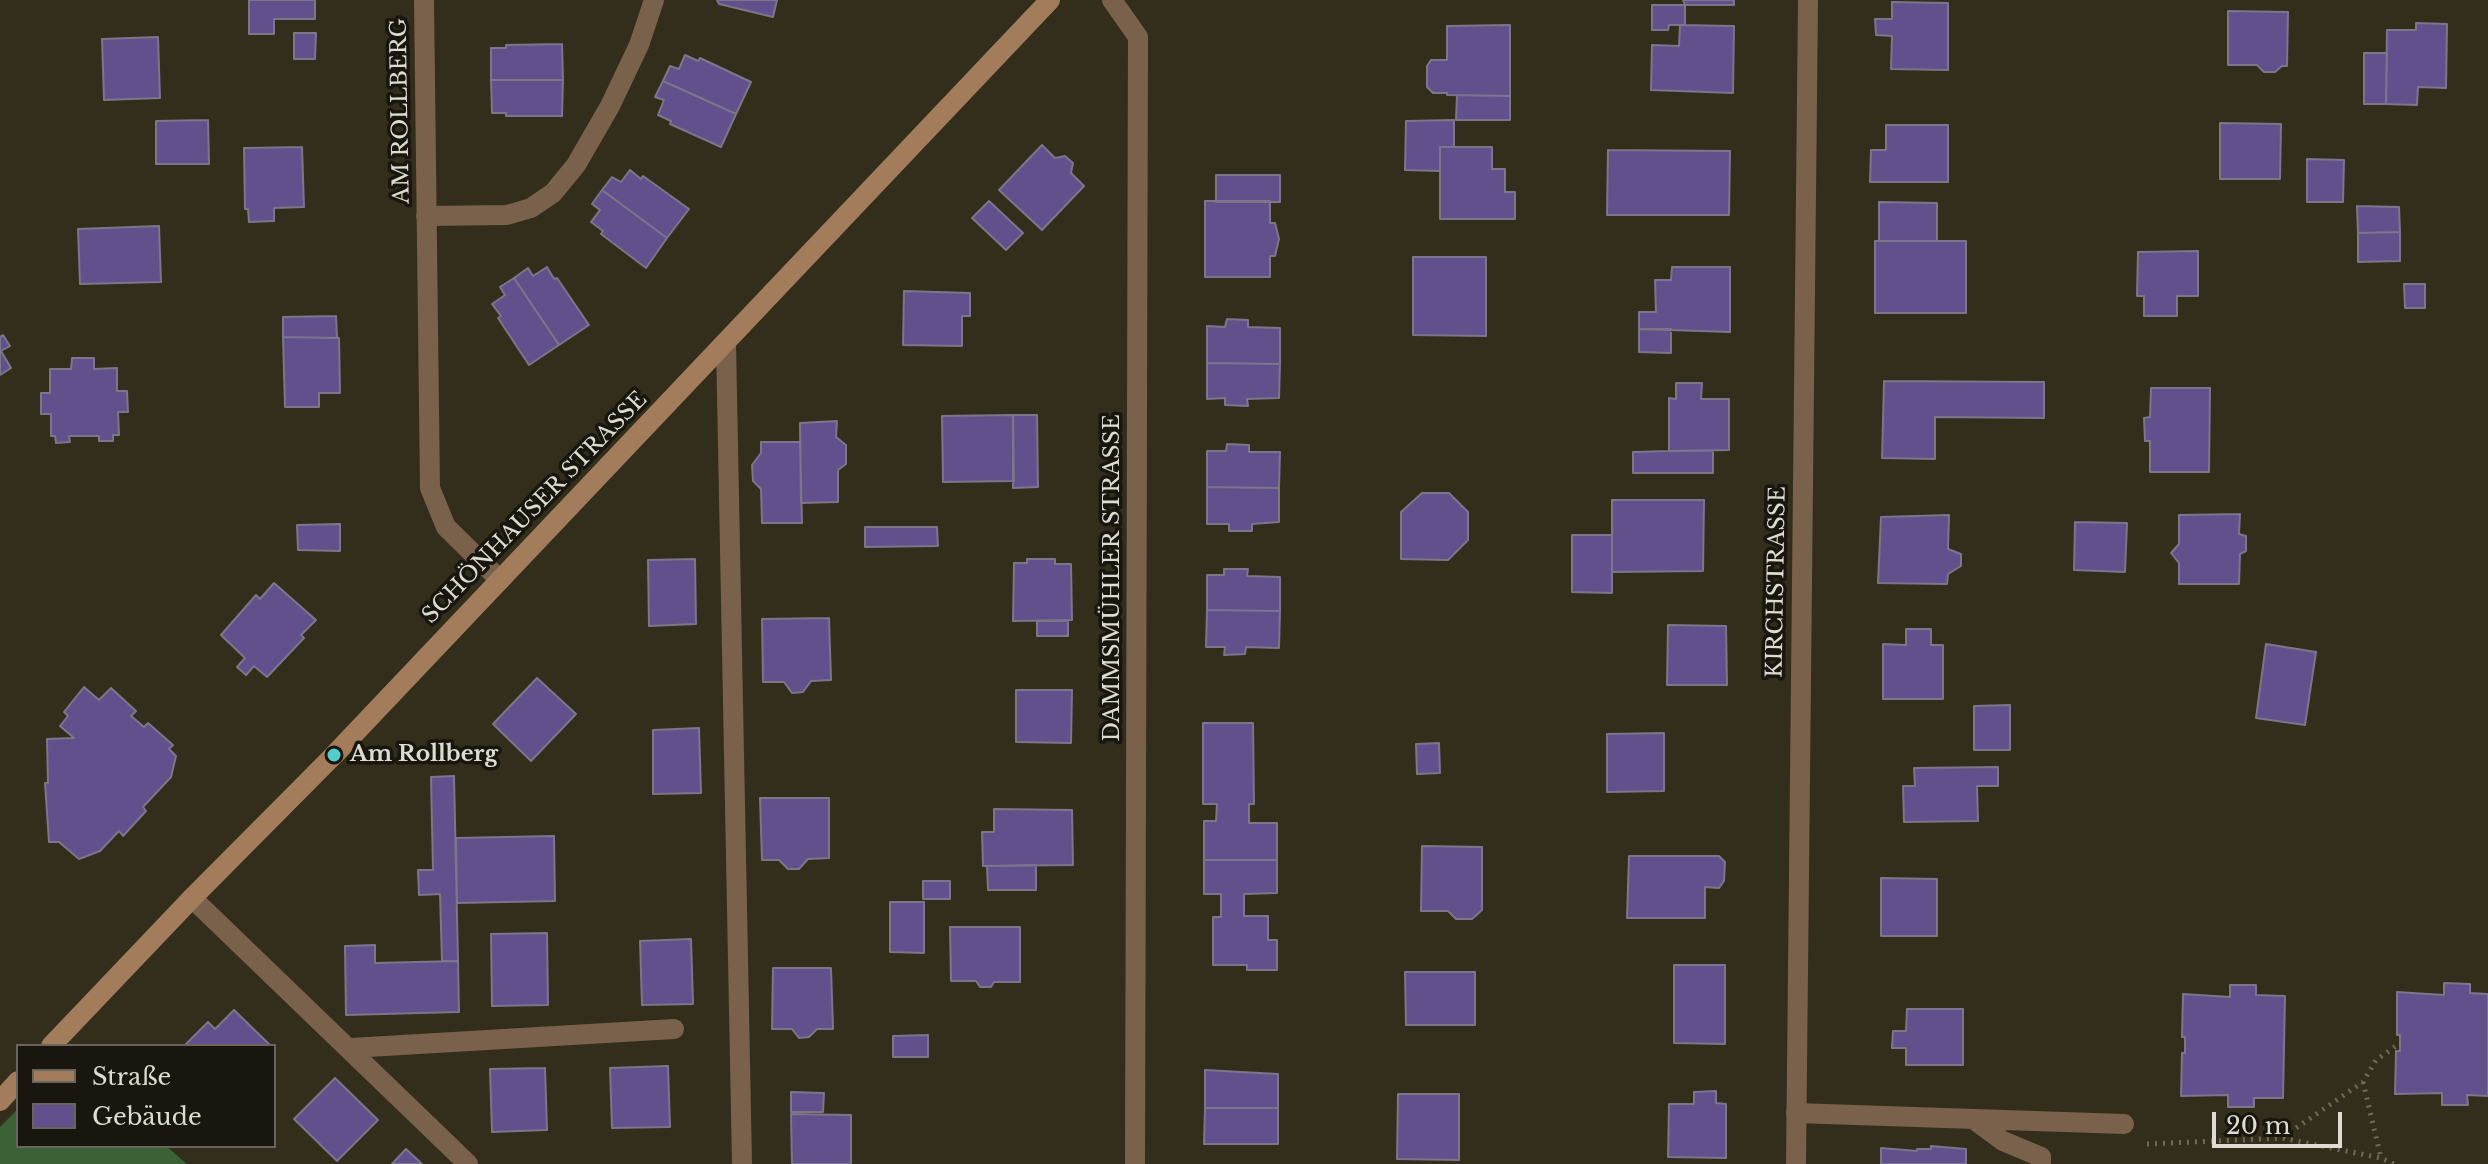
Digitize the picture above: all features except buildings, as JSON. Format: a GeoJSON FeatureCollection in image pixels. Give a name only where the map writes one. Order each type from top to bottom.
{"type":"FeatureCollection","features":[{"type":"Feature","properties":{"kind":"street","name":"AM ROLLBERG"},"geometry":{"type":"LineString","coordinates":[[424,0],[430,488],[446,527],[500,580]]}},
{"type":"Feature","properties":{"kind":"street"},"geometry":{"type":"LineString","coordinates":[[426,216],[507,215],[531,208],[553,193],[576,165],[610,106],[639,45],[654,0]]}},
{"type":"Feature","properties":{"kind":"street","name":"SCHÖNHAUSER STRASSE"},"geometry":{"type":"LineString","coordinates":[[53,1044],[334,755],[1050,0]]}},
{"type":"Feature","properties":{"kind":"street","name":"DAMMSMÜHLER STRASSE"},"geometry":{"type":"LineString","coordinates":[[1112,0],[1138,37],[1135,1164]]}},
{"type":"Feature","properties":{"kind":"street","name":"KIRCHSTRASSE"},"geometry":{"type":"LineString","coordinates":[[1796,1164],[1808,0]]}},
{"type":"Feature","properties":{"kind":"street"},"geometry":{"type":"LineString","coordinates":[[726,343],[742,1164]]}},
{"type":"Feature","properties":{"kind":"street"},"geometry":{"type":"LineString","coordinates":[[192,898],[468,1164]]}},
{"type":"Feature","properties":{"kind":"street"},"geometry":{"type":"LineString","coordinates":[[351,1048],[674,1029]]}},
{"type":"Feature","properties":{"kind":"street"},"geometry":{"type":"LineString","coordinates":[[0,1101],[16,1083]]}},
{"type":"Feature","properties":{"kind":"street"},"geometry":{"type":"LineString","coordinates":[[1796,1113],[2124,1124]]}},
{"type":"Feature","properties":{"kind":"street"},"geometry":{"type":"LineString","coordinates":[[1973,1119],[2003,1141],[2041,1157],[2041,1164]]}},
{"type":"Feature","properties":{"kind":"path"},"geometry":{"type":"LineString","coordinates":[[2282,1138],[2363,1082],[2376,1060],[2399,1044]]}},
{"type":"Feature","properties":{"kind":"path"},"geometry":{"type":"LineString","coordinates":[[2363,1082],[2381,1158]]}},
{"type":"Feature","properties":{"kind":"green space"},"geometry":{"type":"Polygon","coordinates":[[[16,1111],[16,1148],[168,1148],[187,1164],[0,1164],[0,1127],[16,1111]]]}},
{"type":"Feature","properties":{"kind":"place","name":"Am Rollberg"},"geometry":{"type":"Point","coordinates":[334,755]}}]}
